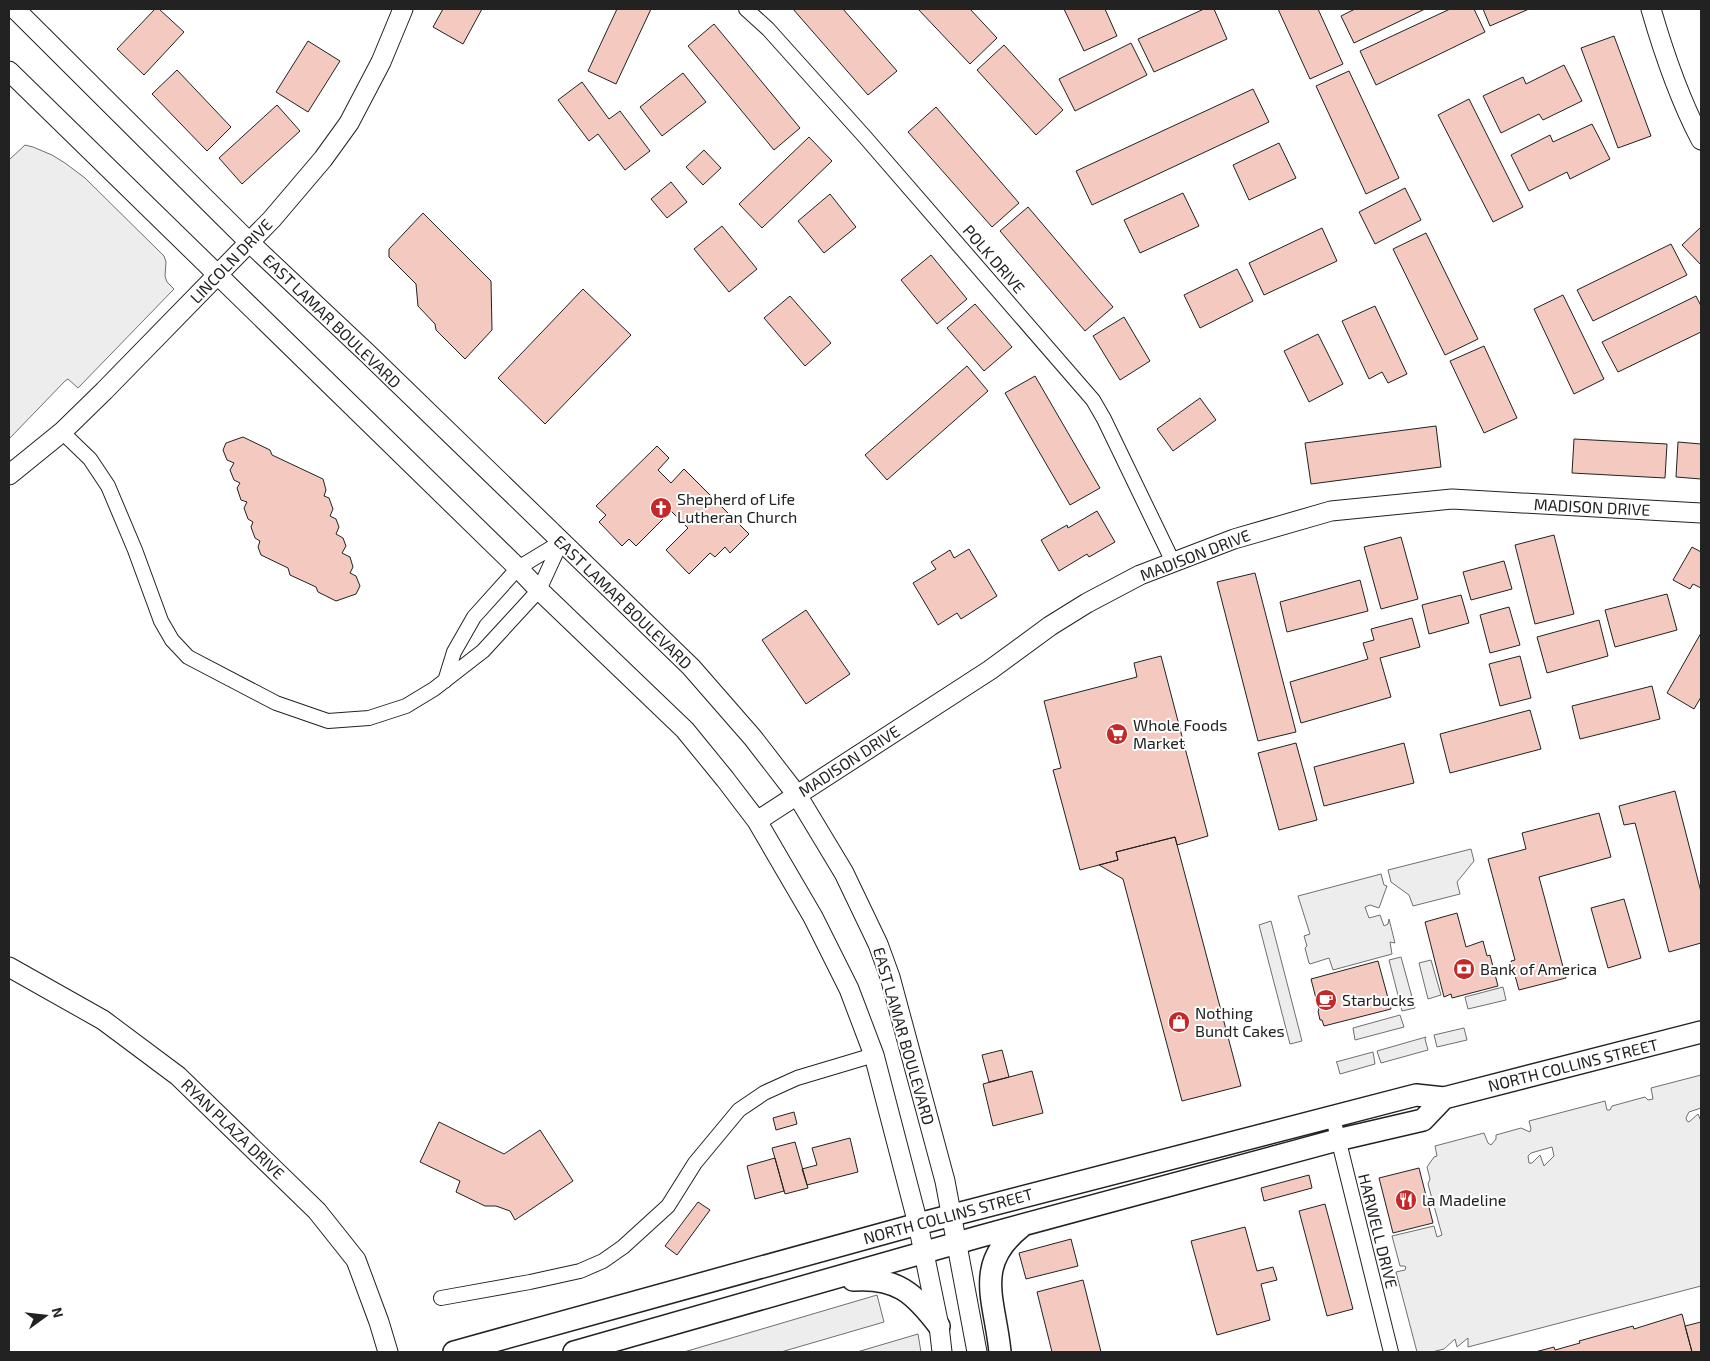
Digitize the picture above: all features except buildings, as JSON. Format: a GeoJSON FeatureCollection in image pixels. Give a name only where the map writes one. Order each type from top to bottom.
{"type":"FeatureCollection","features":[{"type":"Feature","properties":{"kind":"main road","name":"EAST LAMAR BOULEVARD"},"geometry":{"type":"LineString","coordinates":[[15,9],[250,243],[367,353],[691,667],[753,738],[797,795],[844,873],[884,960],[910,1045],[945,1182],[977,1352]]}},
{"type":"Feature","properties":{"kind":"main road","name":"LINCOLN DRIVE"},"geometry":{"type":"LineString","coordinates":[[9,474],[62,432],[263,231],[323,159],[349,123],[381,62],[403,9]]}},
{"type":"Feature","properties":{"kind":"main road"},"geometry":{"type":"LineString","coordinates":[[1651,9],[1666,61],[1686,110],[1701,140]]}},
{"type":"Feature","properties":{"kind":"main road"},"geometry":{"type":"LineString","coordinates":[[9,71],[539,590],[685,730],[726,779],[757,821],[813,917],[849,989],[874,1054],[918,1224],[939,1326],[942,1352]]}},
{"type":"Feature","properties":{"kind":"main road","name":"MADISON DRIVE"},"geometry":{"type":"LineString","coordinates":[[757,821],[983,674],[1050,626],[1087,603],[1140,574],[1234,539],[1331,511],[1452,499],[1701,513]]}},
{"type":"Feature","properties":{"kind":"main road","name":"RYAN PLAZA DRIVE"},"geometry":{"type":"LineString","coordinates":[[9,967],[103,1020],[178,1076],[318,1211],[356,1260],[388,1352]]}},
{"type":"Feature","properties":{"kind":"main road","name":"NORTH COLLINS STREET"},"geometry":{"type":"LineString","coordinates":[[454,1352],[951,1215],[1416,1095],[1444,1098],[1701,1032]]}},
{"type":"Feature","properties":{"kind":"main road","name":"NORTH COLLINS STREET"},"geometry":{"type":"LineString","coordinates":[[574,1352],[957,1243],[1337,1140],[1423,1120],[1444,1098]]}},
{"type":"Feature","properties":{"kind":"main road"},"geometry":{"type":"LineString","coordinates":[[1000,1352],[992,1297],[991,1270],[1002,1244],[1024,1225]]}},
{"type":"Feature","properties":{"kind":"main road"},"geometry":{"type":"LineString","coordinates":[[801,1288],[855,1280],[888,1282],[918,1300],[939,1326]]}},
{"type":"Feature","properties":{"kind":"street","name":"POLK DRIVE"},"geometry":{"type":"LineString","coordinates":[[746,9],[768,29],[865,137],[1093,400],[1109,428],[1173,562]]}},
{"type":"Feature","properties":{"kind":"street"},"geometry":{"type":"LineString","coordinates":[[62,432],[90,460],[108,486],[135,550],[161,621],[172,640],[188,657],[276,703],[328,721],[369,718],[406,706],[445,681],[483,650],[539,590],[561,542]]}},
{"type":"Feature","properties":{"kind":"street"},"geometry":{"type":"LineString","coordinates":[[445,681],[454,652],[474,617],[518,568],[561,542]]}},
{"type":"Feature","properties":{"kind":"street"},"geometry":{"type":"LineString","coordinates":[[441,1298],[580,1271],[603,1261],[623,1247],[668,1206],[695,1163],[740,1110],[764,1093],[796,1078],[874,1054]]}},
{"type":"Feature","properties":{"kind":"street","name":"HARWELL DRIVE"},"geometry":{"type":"LineString","coordinates":[[1332,1118],[1391,1352]]}},
{"type":"Feature","properties":{"kind":"shaded area"},"geometry":{"type":"Polygon","coordinates":[[[25,145],[52,155],[85,178],[164,256],[166,262],[165,276],[167,282],[174,289],[78,388],[68,379],[65,381],[9,439],[9,160],[25,145]]]}},
{"type":"Feature","properties":{"kind":"shaded area"},"geometry":{"type":"Polygon","coordinates":[[[1471,849],[1474,861],[1457,882],[1460,894],[1413,906],[1409,895],[1391,882],[1388,870],[1471,849]]]}},
{"type":"Feature","properties":{"kind":"shaded area"},"geometry":{"type":"Polygon","coordinates":[[[1381,874],[1384,885],[1387,886],[1379,908],[1370,905],[1365,907],[1369,918],[1380,915],[1384,926],[1388,924],[1389,919],[1395,943],[1390,942],[1392,954],[1333,970],[1329,958],[1310,964],[1305,948],[1307,946],[1304,936],[1310,934],[1298,896],[1381,874]]]}},
{"type":"Feature","properties":{"kind":"shaded area"},"geometry":{"type":"Polygon","coordinates":[[[1271,921],[1302,1041],[1290,1044],[1259,925],[1271,921]]]}},
{"type":"Feature","properties":{"kind":"shaded area"},"geometry":{"type":"Polygon","coordinates":[[[1401,957],[1415,1008],[1402,1011],[1389,960],[1401,957]]]}},
{"type":"Feature","properties":{"kind":"shaded area"},"geometry":{"type":"Polygon","coordinates":[[[1431,960],[1441,995],[1428,999],[1419,963],[1431,960]]]}},
{"type":"Feature","properties":{"kind":"shaded area"},"geometry":{"type":"Polygon","coordinates":[[[1503,987],[1506,1000],[1468,1009],[1465,997],[1503,987]]]}},
{"type":"Feature","properties":{"kind":"shaded area"},"geometry":{"type":"Polygon","coordinates":[[[1400,1015],[1404,1027],[1355,1040],[1353,1028],[1400,1015]]]}},
{"type":"Feature","properties":{"kind":"shaded area"},"geometry":{"type":"Polygon","coordinates":[[[1464,1028],[1467,1040],[1437,1047],[1434,1035],[1464,1028]]]}},
{"type":"Feature","properties":{"kind":"shaded area"},"geometry":{"type":"Polygon","coordinates":[[[1426,1037],[1428,1050],[1381,1063],[1377,1051],[1426,1037]]]}},
{"type":"Feature","properties":{"kind":"shaded area"},"geometry":{"type":"Polygon","coordinates":[[[1373,1052],[1375,1064],[1340,1074],[1336,1062],[1373,1052]]]}},
{"type":"Feature","properties":{"kind":"shaded area"},"geometry":{"type":"Polygon","coordinates":[[[1701,1075],[1701,1108],[1689,1112],[1686,1118],[1689,1122],[1698,1114],[1701,1121],[1701,1286],[1468,1347],[1468,1338],[1457,1347],[1455,1339],[1444,1349],[1432,1352],[1417,1352],[1396,1272],[1405,1270],[1406,1267],[1400,1266],[1392,1236],[1434,1226],[1437,1237],[1442,1235],[1428,1184],[1430,1179],[1427,1167],[1434,1157],[1437,1156],[1435,1146],[1484,1133],[1488,1143],[1491,1145],[1496,1139],[1496,1135],[1521,1128],[1530,1132],[1529,1121],[1605,1101],[1607,1110],[1610,1110],[1612,1106],[1645,1097],[1648,1100],[1653,1099],[1651,1088],[1701,1075]],[[1552,1147],[1531,1153],[1528,1156],[1529,1163],[1532,1163],[1540,1155],[1544,1166],[1554,1156],[1552,1147]]]}},
{"type":"Feature","properties":{"kind":"shaded area"},"geometry":{"type":"Polygon","coordinates":[[[877,1295],[884,1322],[781,1352],[684,1352],[877,1295]]]}},
{"type":"Feature","properties":{"kind":"shaded area"},"geometry":{"type":"Polygon","coordinates":[[[918,1334],[921,1352],[857,1352],[918,1334]]]}},
{"type":"Feature","properties":{"kind":"place","name":"Shepherd of Life Lutheran Church"},"geometry":{"type":"Point","coordinates":[661,508]}},
{"type":"Feature","properties":{"kind":"place","name":"Whole Foods Market"},"geometry":{"type":"Point","coordinates":[1117,734]}},
{"type":"Feature","properties":{"kind":"place","name":"Bank of America"},"geometry":{"type":"Point","coordinates":[1464,969]}},
{"type":"Feature","properties":{"kind":"place","name":"Starbucks"},"geometry":{"type":"Point","coordinates":[1326,1000]}},
{"type":"Feature","properties":{"kind":"place","name":"Nothing Bundt Cakes"},"geometry":{"type":"Point","coordinates":[1179,1022]}},
{"type":"Feature","properties":{"kind":"place","name":"la Madeline"},"geometry":{"type":"Point","coordinates":[1406,1200]}}]}
